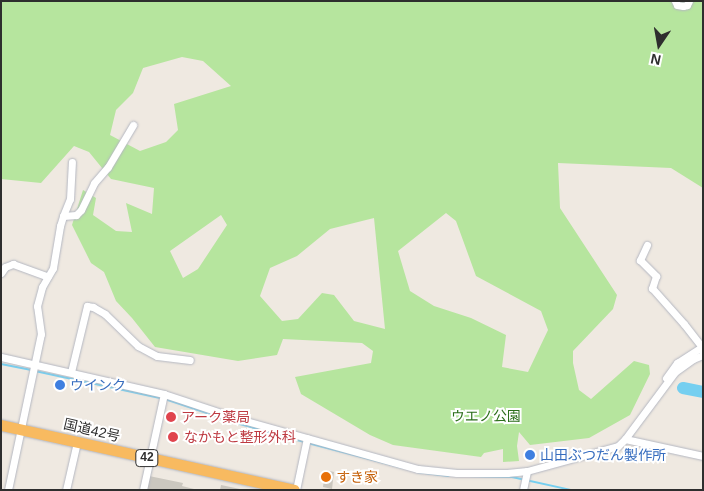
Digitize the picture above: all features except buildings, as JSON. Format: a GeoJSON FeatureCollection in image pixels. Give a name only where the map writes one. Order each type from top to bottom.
{"type":"FeatureCollection","features":[{"type":"Feature","properties":{"kind":"highway","name":"国道42号"},"geometry":{"type":"LineString","coordinates":[[1,425],[295,490]]}},
{"type":"Feature","properties":{"kind":"street"},"geometry":{"type":"LineString","coordinates":[[675,1],[677,5],[683,6],[687,5],[689,1]]}},
{"type":"Feature","properties":{"kind":"street"},"geometry":{"type":"LineString","coordinates":[[64,216],[76,215],[81,210],[94,183],[108,167],[133,125]]}},
{"type":"Feature","properties":{"kind":"street"},"geometry":{"type":"LineString","coordinates":[[8,490],[41,334],[37,306],[42,287],[53,268],[57,234],[70,199],[72,162]]}},
{"type":"Feature","properties":{"kind":"street"},"geometry":{"type":"LineString","coordinates":[[1,357],[164,394],[239,419],[430,471],[507,473],[527,471],[614,448],[625,439],[659,392],[673,366],[702,350],[652,288],[656,276],[640,260],[647,245]]}},
{"type":"Feature","properties":{"kind":"street"},"geometry":{"type":"LineString","coordinates":[[1,273],[5,266],[13,264],[48,277]]}},
{"type":"Feature","properties":{"kind":"street"},"geometry":{"type":"LineString","coordinates":[[71,372],[87,306],[93,307],[104,314],[138,346],[157,356],[190,360]]}},
{"type":"Feature","properties":{"kind":"street"},"geometry":{"type":"LineString","coordinates":[[143,490],[164,394]]}},
{"type":"Feature","properties":{"kind":"street"},"geometry":{"type":"LineString","coordinates":[[295,490],[307,438]]}},
{"type":"Feature","properties":{"kind":"street"},"geometry":{"type":"LineString","coordinates":[[625,439],[703,456]]}},
{"type":"Feature","properties":{"kind":"street"},"geometry":{"type":"LineString","coordinates":[[66,490],[77,442]]}},
{"type":"Feature","properties":{"kind":"street"},"geometry":{"type":"LineString","coordinates":[[522,490],[527,471]]}},
{"type":"Feature","properties":{"kind":"green space","name":"ウエノ公園"},"geometry":{"type":"Polygon","coordinates":[[[1,1],[703,1],[703,188],[671,168],[558,163],[560,208],[617,295],[613,309],[573,351],[573,363],[579,390],[591,399],[634,361],[649,365],[650,374],[630,415],[589,438],[530,445],[519,432],[517,446],[519,461],[503,462],[503,449],[484,453],[481,457],[393,445],[370,435],[301,394],[295,377],[371,363],[373,351],[362,343],[283,339],[277,355],[238,361],[155,347],[116,301],[104,272],[91,263],[72,225],[83,190],[96,198],[93,215],[116,231],[132,232],[126,203],[152,214],[154,188],[111,179],[89,152],[74,146],[41,183],[1,179],[1,1]],[[182,57],[143,68],[133,93],[116,110],[110,135],[140,151],[166,142],[178,130],[174,104],[231,86],[203,61],[182,57]],[[446,213],[398,251],[410,291],[434,306],[471,318],[506,335],[502,367],[528,372],[548,330],[541,311],[476,276],[456,221],[446,213]],[[221,215],[170,251],[183,278],[198,269],[227,225],[221,215]],[[374,218],[330,229],[297,256],[270,268],[260,296],[282,321],[298,319],[322,293],[334,295],[354,321],[385,329],[374,218]]]}},
{"type":"Feature","properties":{"kind":"waterway"},"geometry":{"type":"LineString","coordinates":[[1,364],[31,370]]}},
{"type":"Feature","properties":{"kind":"waterway"},"geometry":{"type":"LineString","coordinates":[[35,371],[160,398]]}},
{"type":"Feature","properties":{"kind":"waterway"},"geometry":{"type":"LineString","coordinates":[[683,388],[703,392]]}},
{"type":"Feature","properties":{"kind":"waterway"},"geometry":{"type":"LineString","coordinates":[[165,399],[240,424],[304,442]]}},
{"type":"Feature","properties":{"kind":"waterway"},"geometry":{"type":"LineString","coordinates":[[308,443],[403,468]]}},
{"type":"Feature","properties":{"kind":"waterway"},"geometry":{"type":"LineString","coordinates":[[417,472],[449,476]]}},
{"type":"Feature","properties":{"kind":"waterway"},"geometry":{"type":"LineString","coordinates":[[467,476],[512,477],[571,490]]}},
{"type":"Feature","properties":{"kind":"place","name":"ウインク"},"geometry":{"type":"Point","coordinates":[60,385]}},
{"type":"Feature","properties":{"kind":"place","name":"アーク薬局"},"geometry":{"type":"Point","coordinates":[171,417]}},
{"type":"Feature","properties":{"kind":"place","name":"なかもと整形外科"},"geometry":{"type":"Point","coordinates":[173,437]}},
{"type":"Feature","properties":{"kind":"place","name":"山田ぶつだん製作所"},"geometry":{"type":"Point","coordinates":[530,455]}},
{"type":"Feature","properties":{"kind":"place","name":"すき家"},"geometry":{"type":"Point","coordinates":[326,477]}}]}
